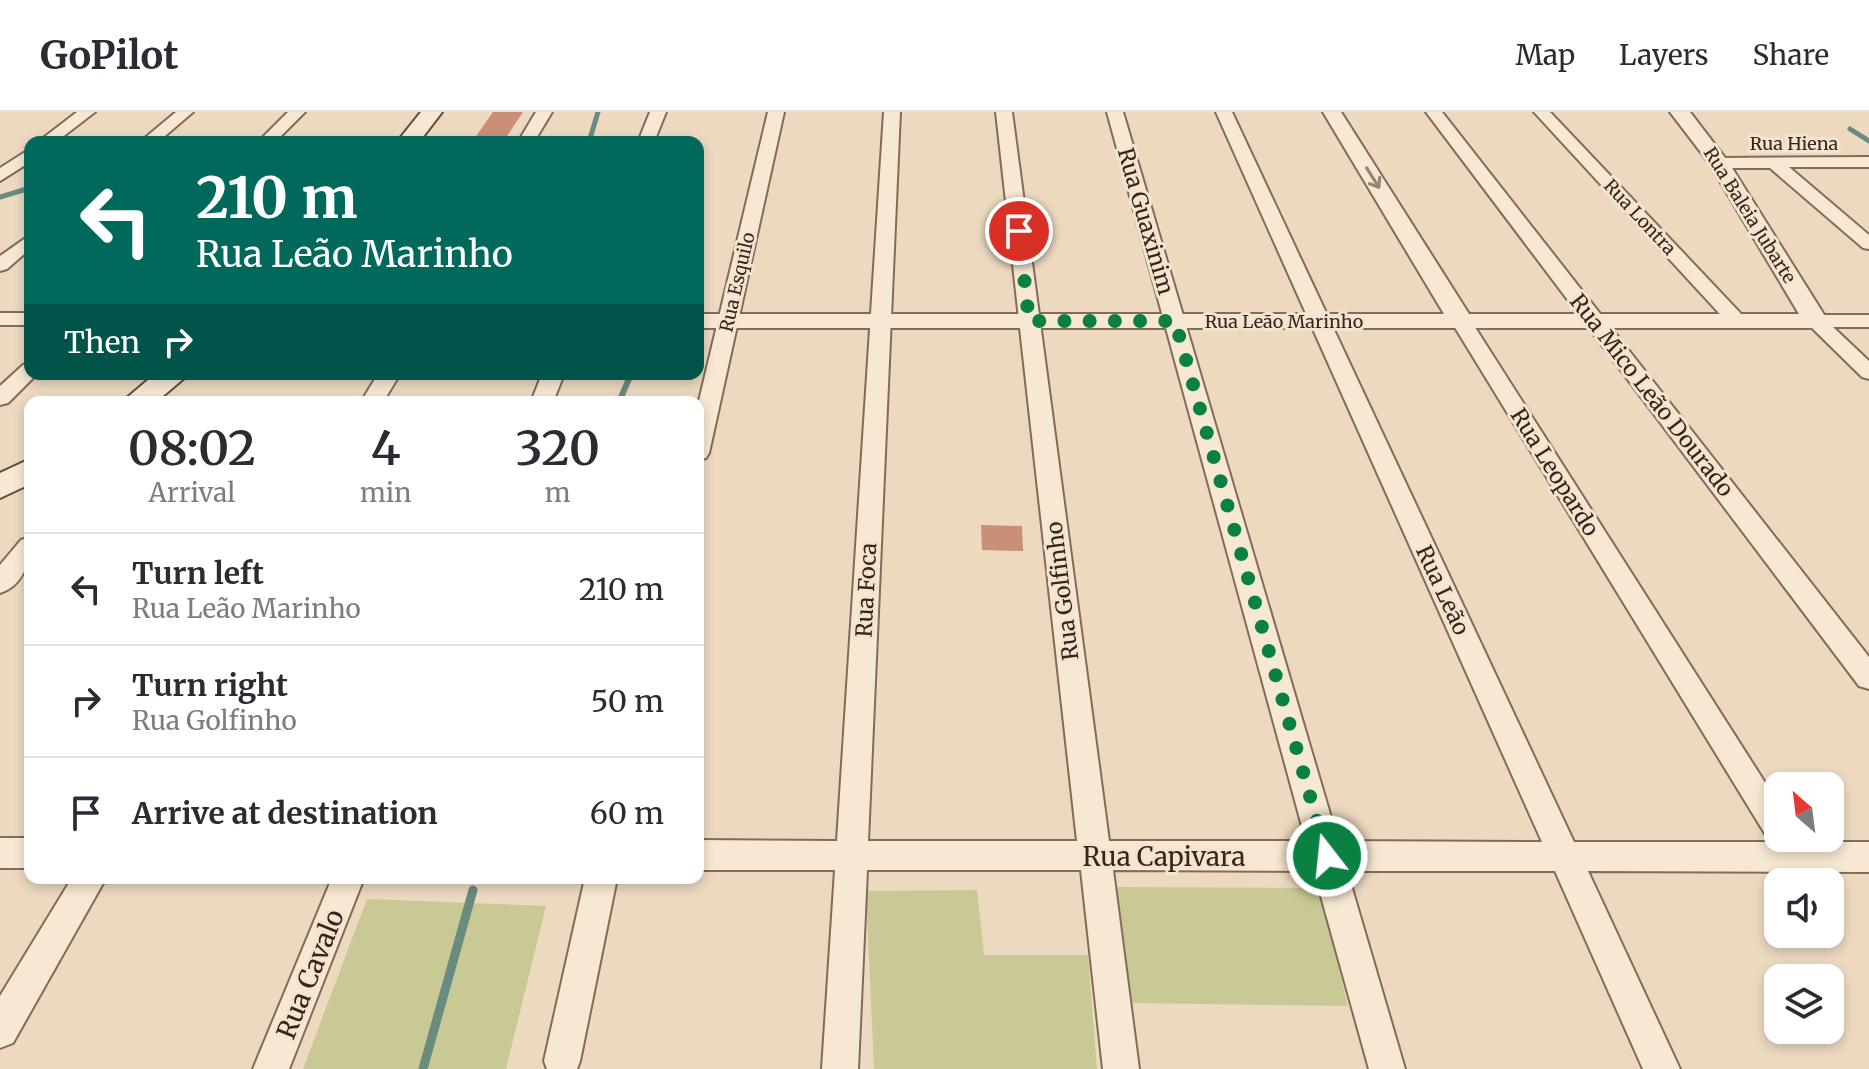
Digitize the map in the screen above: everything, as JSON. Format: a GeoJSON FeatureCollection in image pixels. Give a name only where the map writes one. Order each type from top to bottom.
{"type":"FeatureCollection","features":[{"type":"Feature","properties":{"kind":"main road"},"geometry":{"type":"LineString","coordinates":[[413,136],[432,112]]}},
{"type":"Feature","properties":{"kind":"main road"},"geometry":{"type":"LineString","coordinates":[[147,396],[164,385]]}},
{"type":"Feature","properties":{"kind":"main road"},"geometry":{"type":"LineString","coordinates":[[0,487],[24,473]]}},
{"type":"Feature","properties":{"kind":"street"},"geometry":{"type":"LineString","coordinates":[[54,136],[87,112]]}},
{"type":"Feature","properties":{"kind":"street"},"geometry":{"type":"LineString","coordinates":[[155,136],[185,112]]}},
{"type":"Feature","properties":{"kind":"street"},"geometry":{"type":"LineString","coordinates":[[272,136],[297,112]]}},
{"type":"Feature","properties":{"kind":"street"},"geometry":{"type":"LineString","coordinates":[[530,136],[544,112]]}},
{"type":"Feature","properties":{"kind":"street"},"geometry":{"type":"LineString","coordinates":[[648,136],[658,112]]}},
{"type":"Feature","properties":{"kind":"street","name":"Rua Esquilo"},"geometry":{"type":"LineString","coordinates":[[704,427],[776,112]]}},
{"type":"Feature","properties":{"kind":"street","name":"Rua Foca"},"geometry":{"type":"LineString","coordinates":[[840,1069],[892,112]]}},
{"type":"Feature","properties":{"kind":"street","name":"Rua Golfinho"},"geometry":{"type":"LineString","coordinates":[[1004,112],[1121,1069]]}},
{"type":"Feature","properties":{"kind":"street","name":"Rua Guaxinim"},"geometry":{"type":"LineString","coordinates":[[1115,112],[1387,1069]]}},
{"type":"Feature","properties":{"kind":"street","name":"Rua Leão"},"geometry":{"type":"LineString","coordinates":[[1224,112],[1662,1069]]}},
{"type":"Feature","properties":{"kind":"street","name":"Rua Leopardo"},"geometry":{"type":"LineString","coordinates":[[1332,112],[1764,808]]}},
{"type":"Feature","properties":{"kind":"street","name":"Rua Mico Leão Dourado"},"geometry":{"type":"LineString","coordinates":[[1434,112],[1869,678]]}},
{"type":"Feature","properties":{"kind":"street","name":"Rua Lontra"},"geometry":{"type":"LineString","coordinates":[[1542,112],[1737,321]]}},
{"type":"Feature","properties":{"kind":"street","name":"Rua Baleia Jubarte"},"geometry":{"type":"LineString","coordinates":[[1679,112],[1694,127],[1719,163],[1816,321]]}},
{"type":"Feature","properties":{"kind":"street"},"geometry":{"type":"LineString","coordinates":[[0,176],[24,158]]}},
{"type":"Feature","properties":{"kind":"street","name":"Rua Hiena"},"geometry":{"type":"LineString","coordinates":[[1719,163],[1869,162]]}},
{"type":"Feature","properties":{"kind":"street"},"geometry":{"type":"LineString","coordinates":[[1774,163],[1866,239]]}},
{"type":"Feature","properties":{"kind":"street"},"geometry":{"type":"LineString","coordinates":[[0,265],[24,245]]}},
{"type":"Feature","properties":{"kind":"street"},"geometry":{"type":"LineString","coordinates":[[0,319],[24,319]]}},
{"type":"Feature","properties":{"kind":"street","name":"Rua Leão Marinho"},"geometry":{"type":"LineString","coordinates":[[704,321],[1869,321]]}},
{"type":"Feature","properties":{"kind":"street"},"geometry":{"type":"LineString","coordinates":[[1816,321],[1869,373]]}},
{"type":"Feature","properties":{"kind":"street"},"geometry":{"type":"LineString","coordinates":[[0,398],[24,375]]}},
{"type":"Feature","properties":{"kind":"street"},"geometry":{"type":"LineString","coordinates":[[0,583],[24,553]]}},
{"type":"Feature","properties":{"kind":"street","name":"Rua Capivara"},"geometry":{"type":"LineString","coordinates":[[704,855],[1565,857],[1764,843]]}},
{"type":"Feature","properties":{"kind":"street","name":"Rua Capivara"},"geometry":{"type":"LineString","coordinates":[[1841,852],[1869,857]]}},
{"type":"Feature","properties":{"kind":"street"},"geometry":{"type":"LineString","coordinates":[[0,853],[24,853]]}},
{"type":"Feature","properties":{"kind":"street"},"geometry":{"type":"LineString","coordinates":[[0,1030],[86,884]]}},
{"type":"Feature","properties":{"kind":"street","name":"Rua Cavalo"},"geometry":{"type":"LineString","coordinates":[[271,1069],[346,884]]}},
{"type":"Feature","properties":{"kind":"street"},"geometry":{"type":"LineString","coordinates":[[562,1061],[600,884]]}},
{"type":"Feature","properties":{"kind":"green space"},"geometry":{"type":"Polygon","coordinates":[[[1114,887],[1319,888],[1348,1006],[1131,1003],[1114,887]]]}},
{"type":"Feature","properties":{"kind":"green space"},"geometry":{"type":"Polygon","coordinates":[[[977,890],[984,955],[1088,955],[1097,1069],[874,1069],[866,891],[977,890]]]}},
{"type":"Feature","properties":{"kind":"green space"},"geometry":{"type":"Polygon","coordinates":[[[367,899],[546,906],[506,1069],[303,1069],[367,899]]]}},
{"type":"Feature","properties":{"kind":"building"},"geometry":{"type":"Polygon","coordinates":[[[493,112],[523,112],[507,136],[476,136],[493,112]]]}},
{"type":"Feature","properties":{"kind":"building"},"geometry":{"type":"Polygon","coordinates":[[[981,525],[1022,526],[1023,551],[982,550],[981,525]]]}},
{"type":"Feature","properties":{"kind":"waterway"},"geometry":{"type":"LineString","coordinates":[[591,136],[598,112]]}},
{"type":"Feature","properties":{"kind":"waterway"},"geometry":{"type":"LineString","coordinates":[[1850,129],[1869,141]]}},
{"type":"Feature","properties":{"kind":"waterway"},"geometry":{"type":"LineString","coordinates":[[0,197],[24,190]]}},
{"type":"Feature","properties":{"kind":"waterway"},"geometry":{"type":"LineString","coordinates":[[622,396],[628,380]]}},
{"type":"Feature","properties":{"kind":"waterway"},"geometry":{"type":"LineString","coordinates":[[423,1069],[473,890]]}},
{"type":"Feature","properties":{"kind":"route"},"geometry":{"type":"LineString","coordinates":[[1019,231],[1029,321],[1175,321],[1327,856]]}}]}
